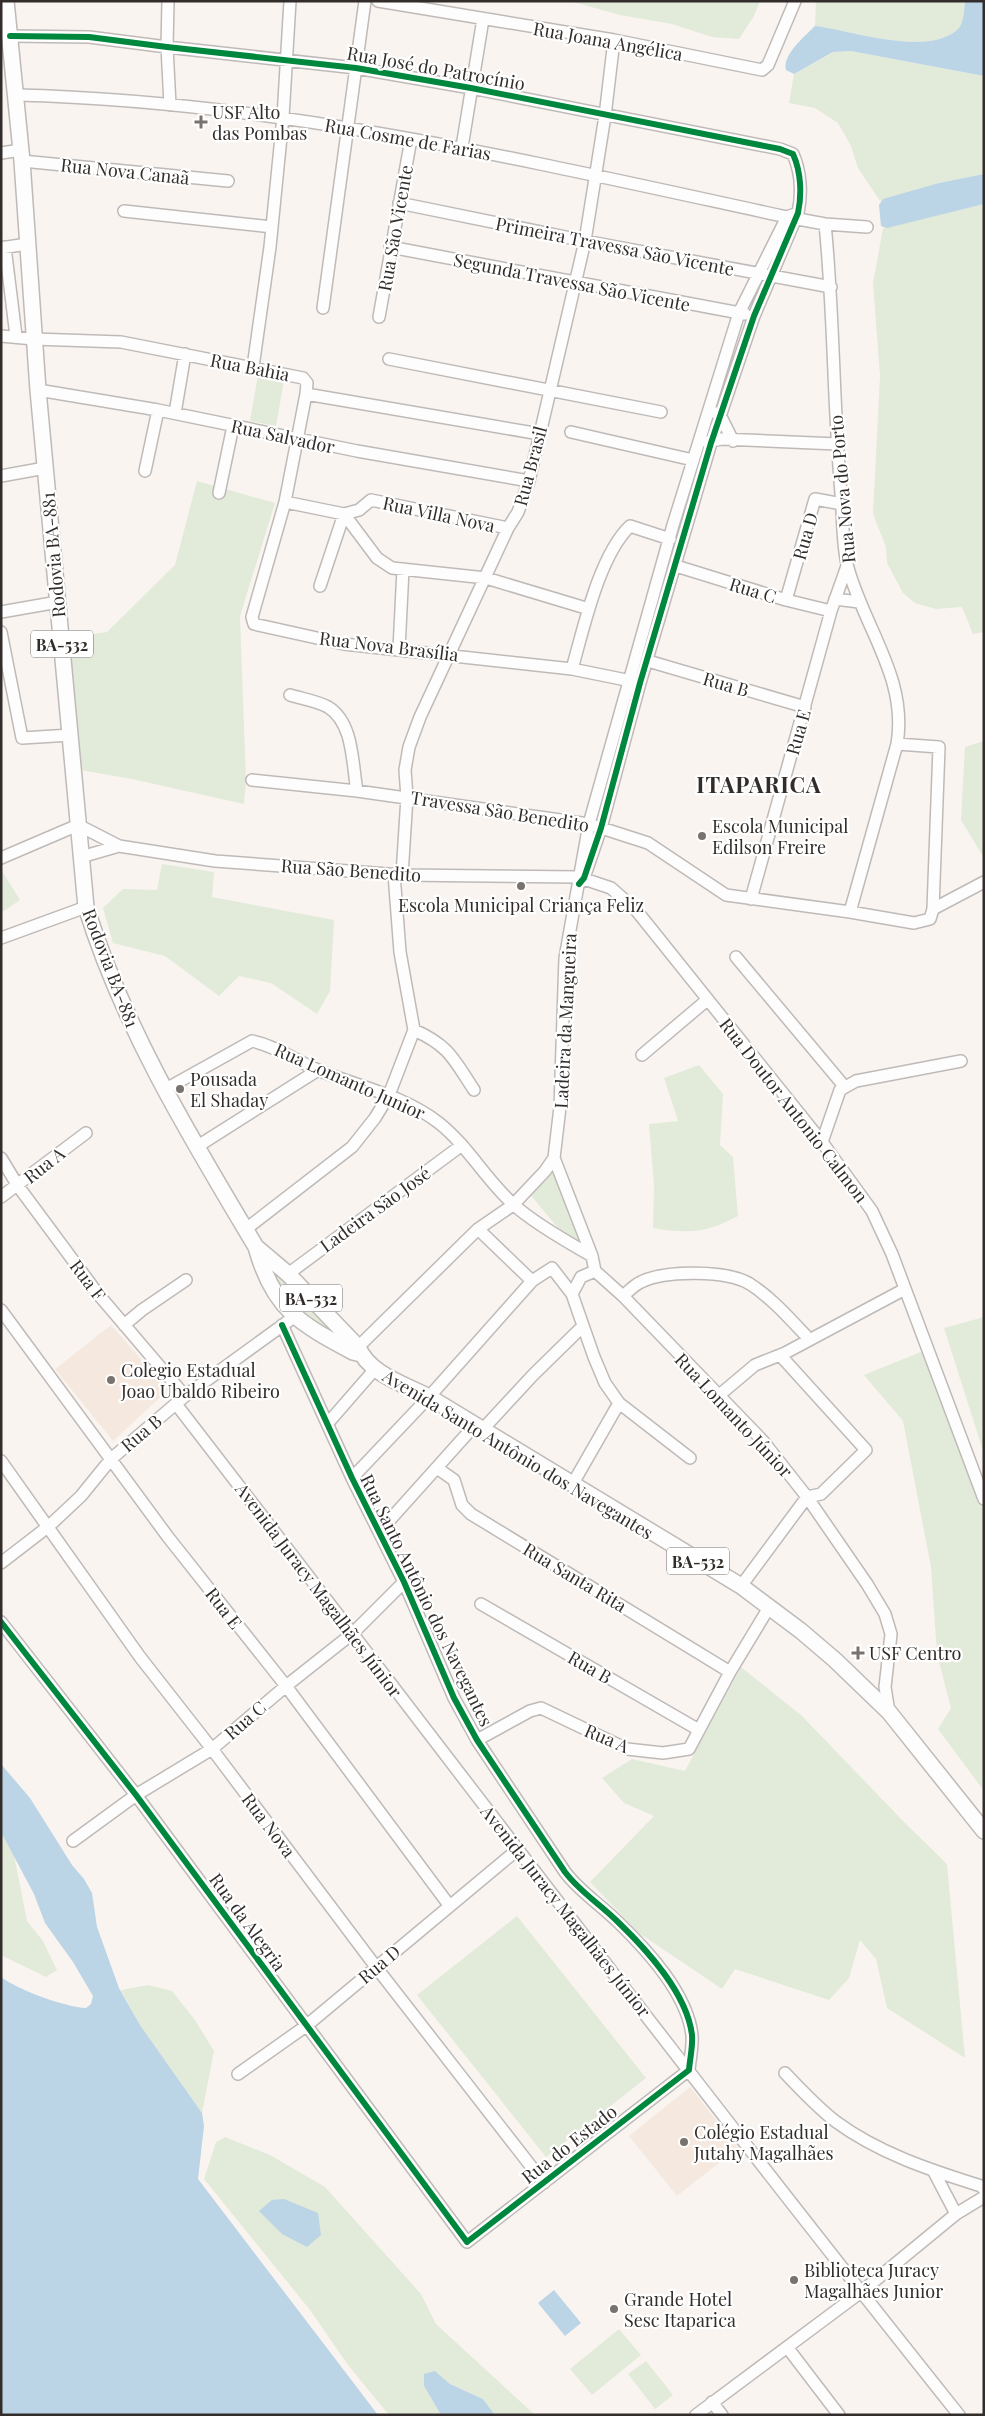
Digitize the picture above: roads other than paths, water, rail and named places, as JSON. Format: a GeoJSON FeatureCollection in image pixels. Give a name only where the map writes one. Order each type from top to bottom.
{"type":"FeatureCollection","features":[{"type":"Feature","properties":{"kind":"main road","name":"Rodovia BA-881"},"geometry":{"type":"LineString","coordinates":[[6,1],[21,155],[38,390],[86,907],[115,985],[164,1090],[256,1247]]}},
{"type":"Feature","properties":{"kind":"main road","name":"Avenida Santo Antônio dos Navegantes"},"geometry":{"type":"LineString","coordinates":[[256,1247],[288,1274],[375,1369],[429,1397],[742,1586],[801,1632],[835,1660],[889,1712],[984,1831]]}},
{"type":"Feature","properties":{"kind":"main road","name":"BA-532"},"geometry":{"type":"LineString","coordinates":[[256,1247],[262,1268],[280,1301],[288,1321]]}},
{"type":"Feature","properties":{"kind":"main road","name":"Avenida Santo Antônio dos Navegantes"},"geometry":{"type":"LineString","coordinates":[[288,1321],[357,1351]]}},
{"type":"Feature","properties":{"kind":"street"},"geometry":{"type":"LineString","coordinates":[[168,1],[167,47],[170,105]]}},
{"type":"Feature","properties":{"kind":"street"},"geometry":{"type":"LineString","coordinates":[[254,367],[272,227],[283,117],[290,1]]}},
{"type":"Feature","properties":{"kind":"street"},"geometry":{"type":"LineString","coordinates":[[322,308],[365,1]]}},
{"type":"Feature","properties":{"kind":"street","name":"Rua Joana Angélica"},"geometry":{"type":"LineString","coordinates":[[378,1],[614,40],[764,70],[768,65],[795,1]]}},
{"type":"Feature","properties":{"kind":"street"},"geometry":{"type":"LineString","coordinates":[[462,148],[482,18]]}},
{"type":"Feature","properties":{"kind":"street","name":"Rua José do Patrocínio"},"geometry":{"type":"LineString","coordinates":[[10,36],[90,36],[167,47],[356,68],[471,88],[605,116],[780,149],[793,154],[799,166],[801,201],[794,216]]}},
{"type":"Feature","properties":{"kind":"street","name":"Rua Brasil"},"geometry":{"type":"LineString","coordinates":[[414,1030],[400,952],[398,874],[407,797],[405,770],[409,747],[420,717],[451,654],[508,528],[518,512],[530,481],[585,240],[605,116],[614,40]]}},
{"type":"Feature","properties":{"kind":"street","name":"Rua Cosme de Farias"},"geometry":{"type":"LineString","coordinates":[[16,95],[95,97],[283,117],[462,148],[825,224],[866,227]]}},
{"type":"Feature","properties":{"kind":"street","name":"Rua São Vicente"},"geometry":{"type":"LineString","coordinates":[[379,317],[390,247],[412,139]]}},
{"type":"Feature","properties":{"kind":"street"},"geometry":{"type":"LineString","coordinates":[[1,153],[21,155]]}},
{"type":"Feature","properties":{"kind":"street","name":"Rua Nova Canaã"},"geometry":{"type":"LineString","coordinates":[[21,155],[228,182]]}},
{"type":"Feature","properties":{"kind":"street","name":"Primeira Travessa São Vicente"},"geometry":{"type":"LineString","coordinates":[[399,202],[832,287]]}},
{"type":"Feature","properties":{"kind":"street"},"geometry":{"type":"LineString","coordinates":[[124,211],[272,227]]}},
{"type":"Feature","properties":{"kind":"street"},"geometry":{"type":"LineString","coordinates":[[580,879],[589,824],[635,681],[648,661],[662,608],[676,566],[705,441],[714,413],[739,313],[758,274],[794,216]]}},
{"type":"Feature","properties":{"kind":"street"},"geometry":{"type":"LineString","coordinates":[[714,413],[794,216]]}},
{"type":"Feature","properties":{"kind":"street","name":"Rua Nova do Porto"},"geometry":{"type":"LineString","coordinates":[[825,224],[832,287],[837,444],[847,566],[860,602],[882,651],[896,692],[901,722],[897,744],[850,912]]}},
{"type":"Feature","properties":{"kind":"street"},"geometry":{"type":"LineString","coordinates":[[16,336],[3,248],[27,244]]}},
{"type":"Feature","properties":{"kind":"street","name":"Segunda Travessa São Vicente"},"geometry":{"type":"LineString","coordinates":[[390,247],[576,284],[754,316]]}},
{"type":"Feature","properties":{"kind":"street","name":"Rua Bahia"},"geometry":{"type":"LineString","coordinates":[[1,336],[121,342],[303,378],[307,383],[306,394],[540,434]]}},
{"type":"Feature","properties":{"kind":"street"},"geometry":{"type":"LineString","coordinates":[[175,413],[185,354]]}},
{"type":"Feature","properties":{"kind":"street"},"geometry":{"type":"LineString","coordinates":[[389,359],[661,412]]}},
{"type":"Feature","properties":{"kind":"street","name":"Rua Salvador"},"geometry":{"type":"LineString","coordinates":[[38,390],[175,413],[298,440],[530,481]]}},
{"type":"Feature","properties":{"kind":"street","name":"Rua Nova Brasília"},"geometry":{"type":"LineString","coordinates":[[306,394],[285,502],[252,617],[254,624],[344,644],[451,654],[572,669],[635,681]]}},
{"type":"Feature","properties":{"kind":"street"},"geometry":{"type":"LineString","coordinates":[[145,471],[158,410]]}},
{"type":"Feature","properties":{"kind":"street"},"geometry":{"type":"LineString","coordinates":[[714,413],[732,441]]}},
{"type":"Feature","properties":{"kind":"street"},"geometry":{"type":"LineString","coordinates":[[219,494],[233,426]]}},
{"type":"Feature","properties":{"kind":"street"},"geometry":{"type":"LineString","coordinates":[[570,432],[694,460]]}},
{"type":"Feature","properties":{"kind":"street"},"geometry":{"type":"LineString","coordinates":[[705,441],[722,439],[732,441],[837,444]]}},
{"type":"Feature","properties":{"kind":"street"},"geometry":{"type":"LineString","coordinates":[[580,879],[601,828],[635,681],[650,605],[694,460],[705,441]]}},
{"type":"Feature","properties":{"kind":"street"},"geometry":{"type":"LineString","coordinates":[[1,476],[45,468]]}},
{"type":"Feature","properties":{"kind":"street","name":"Rua D"},"geometry":{"type":"LineString","coordinates":[[786,600],[816,499],[842,504]]}},
{"type":"Feature","properties":{"kind":"street","name":"Rua Villa Nova"},"geometry":{"type":"LineString","coordinates":[[344,514],[359,510],[371,500],[508,528]]}},
{"type":"Feature","properties":{"kind":"street"},"geometry":{"type":"LineString","coordinates":[[285,502],[344,514],[378,558],[392,568],[486,578],[589,609]]}},
{"type":"Feature","properties":{"kind":"street"},"geometry":{"type":"LineString","coordinates":[[320,586],[344,514]]}},
{"type":"Feature","properties":{"kind":"street"},"geometry":{"type":"LineString","coordinates":[[673,525],[686,528]]}},
{"type":"Feature","properties":{"kind":"street"},"geometry":{"type":"LineString","coordinates":[[572,669],[589,609],[619,537],[630,526],[670,539]]}},
{"type":"Feature","properties":{"kind":"street","name":"Rua C"},"geometry":{"type":"LineString","coordinates":[[676,566],[786,600],[831,611]]}},
{"type":"Feature","properties":{"kind":"street","name":"Rua E"},"geometry":{"type":"LineString","coordinates":[[751,899],[831,611],[847,566]]}},
{"type":"Feature","properties":{"kind":"street"},"geometry":{"type":"LineString","coordinates":[[400,649],[403,569]]}},
{"type":"Feature","properties":{"kind":"street"},"geometry":{"type":"LineString","coordinates":[[835,599],[860,602]]}},
{"type":"Feature","properties":{"kind":"street"},"geometry":{"type":"LineString","coordinates":[[1,612],[58,602]]}},
{"type":"Feature","properties":{"kind":"street"},"geometry":{"type":"LineString","coordinates":[[650,605],[662,608]]}},
{"type":"Feature","properties":{"kind":"street"},"geometry":{"type":"LineString","coordinates":[[1,632],[22,738],[71,735]]}},
{"type":"Feature","properties":{"kind":"street","name":"Rua B"},"geometry":{"type":"LineString","coordinates":[[648,661],[805,707]]}},
{"type":"Feature","properties":{"kind":"street"},"geometry":{"type":"LineString","coordinates":[[290,695],[325,706],[339,718],[346,728],[357,791]]}},
{"type":"Feature","properties":{"kind":"street"},"geometry":{"type":"LineString","coordinates":[[897,744],[939,747],[933,909]]}},
{"type":"Feature","properties":{"kind":"street","name":"Travessa São Benedito"},"geometry":{"type":"LineString","coordinates":[[252,780],[407,797],[589,824],[648,843],[726,895],[914,923],[930,919],[933,909],[984,882]]}},
{"type":"Feature","properties":{"kind":"street"},"geometry":{"type":"LineString","coordinates":[[1,858],[78,825]]}},
{"type":"Feature","properties":{"kind":"street","name":"Rua São Benedito"},"geometry":{"type":"LineString","coordinates":[[78,825],[119,846],[215,861],[398,874],[580,879]]}},
{"type":"Feature","properties":{"kind":"street","name":"Rua São Benedito"},"geometry":{"type":"LineString","coordinates":[[81,857],[119,846]]}},
{"type":"Feature","properties":{"kind":"street","name":"Rua Doutor Antonio Calmon"},"geometry":{"type":"LineString","coordinates":[[580,879],[610,888],[630,903],[822,1142],[872,1211],[905,1289],[984,1499]]}},
{"type":"Feature","properties":{"kind":"street","name":"Ladeira da Mangueira"},"geometry":{"type":"LineString","coordinates":[[554,1158],[560,1107],[565,958],[580,879]]}},
{"type":"Feature","properties":{"kind":"street"},"geometry":{"type":"LineString","coordinates":[[1,938],[86,907]]}},
{"type":"Feature","properties":{"kind":"street"},"geometry":{"type":"LineString","coordinates":[[736,957],[844,1086]]}},
{"type":"Feature","properties":{"kind":"street"},"geometry":{"type":"LineString","coordinates":[[642,1055],[707,1000]]}},
{"type":"Feature","properties":{"kind":"street"},"geometry":{"type":"LineString","coordinates":[[246,1229],[352,1147],[372,1122],[389,1095],[414,1030],[431,1038],[448,1051],[474,1090]]}},
{"type":"Feature","properties":{"kind":"street","name":"Rua Lomanto Junior"},"geometry":{"type":"LineString","coordinates":[[164,1090],[252,1041],[264,1043],[318,1070],[389,1095],[421,1110],[441,1124],[462,1145],[513,1205],[592,1256]]}},
{"type":"Feature","properties":{"kind":"street"},"geometry":{"type":"LineString","coordinates":[[822,1142],[835,1100],[844,1086],[856,1081],[961,1061]]}},
{"type":"Feature","properties":{"kind":"street"},"geometry":{"type":"LineString","coordinates":[[198,1146],[318,1070]]}},
{"type":"Feature","properties":{"kind":"street","name":"Rua A"},"geometry":{"type":"LineString","coordinates":[[1,1197],[86,1133]]}},
{"type":"Feature","properties":{"kind":"street","name":"Ladeira São José"},"geometry":{"type":"LineString","coordinates":[[288,1274],[462,1145]]}},
{"type":"Feature","properties":{"kind":"street","name":"Rua F"},"geometry":{"type":"LineString","coordinates":[[1,1158],[18,1186],[180,1400]]}},
{"type":"Feature","properties":{"kind":"street"},"geometry":{"type":"LineString","coordinates":[[357,1351],[478,1228],[513,1205],[545,1171],[554,1158]]}},
{"type":"Feature","properties":{"kind":"street"},"geometry":{"type":"LineString","coordinates":[[554,1158],[592,1256],[595,1271],[581,1277],[572,1294]]}},
{"type":"Feature","properties":{"kind":"street"},"geometry":{"type":"LineString","coordinates":[[478,1228],[532,1281]]}},
{"type":"Feature","properties":{"kind":"street"},"geometry":{"type":"LineString","coordinates":[[352,1478],[429,1397],[532,1281],[552,1268],[572,1294],[582,1327],[601,1374],[619,1403],[690,1458]]}},
{"type":"Feature","properties":{"kind":"street","name":"Rua Lomanto Júnior"},"geometry":{"type":"LineString","coordinates":[[595,1271],[623,1296],[717,1397],[763,1441],[807,1496],[885,1614],[891,1634],[885,1688],[889,1712]]}},
{"type":"Feature","properties":{"kind":"street"},"geometry":{"type":"LineString","coordinates":[[623,1296],[640,1282],[664,1276],[731,1276],[749,1283],[773,1301],[809,1339]]}},
{"type":"Feature","properties":{"kind":"street"},"geometry":{"type":"LineString","coordinates":[[124,1325],[142,1310],[186,1280]]}},
{"type":"Feature","properties":{"kind":"street"},"geometry":{"type":"LineString","coordinates":[[717,1397],[751,1367],[780,1355],[905,1289]]}},
{"type":"Feature","properties":{"kind":"street","name":"Rua E"},"geometry":{"type":"LineString","coordinates":[[1,1310],[168,1537],[286,1686],[449,1905]]}},
{"type":"Feature","properties":{"kind":"street","name":"Rua B"},"geometry":{"type":"LineString","coordinates":[[1,1563],[49,1526],[81,1496],[111,1459],[180,1400],[288,1321]]}},
{"type":"Feature","properties":{"kind":"street","name":"Rua Santo Antônio dos Navegantes"},"geometry":{"type":"LineString","coordinates":[[288,1321],[352,1478],[404,1582],[454,1698],[477,1740],[577,1888],[618,1921],[666,1976],[683,2005],[690,2026],[692,2036],[689,2070]]}},
{"type":"Feature","properties":{"kind":"street"},"geometry":{"type":"LineString","coordinates":[[379,1532],[437,1468],[582,1327]]}},
{"type":"Feature","properties":{"kind":"street"},"geometry":{"type":"LineString","coordinates":[[742,1586],[807,1496],[821,1494],[866,1450],[780,1355]]}},
{"type":"Feature","properties":{"kind":"street"},"geometry":{"type":"LineString","coordinates":[[328,1423],[375,1369]]}},
{"type":"Feature","properties":{"kind":"street","name":"Avenida Juracy Magalhães Júnior"},"geometry":{"type":"LineString","coordinates":[[180,1400],[353,1634],[517,1850],[959,2415]]}},
{"type":"Feature","properties":{"kind":"street"},"geometry":{"type":"LineString","coordinates":[[572,1485],[619,1403]]}},
{"type":"Feature","properties":{"kind":"street","name":"Rua Nova"},"geometry":{"type":"LineString","coordinates":[[1,1461],[49,1526],[140,1657],[212,1748],[376,1967],[544,2184]]}},
{"type":"Feature","properties":{"kind":"street","name":"Rua Santa Rita"},"geometry":{"type":"LineString","coordinates":[[437,1468],[454,1480],[462,1505],[471,1514],[730,1672]]}},
{"type":"Feature","properties":{"kind":"street","name":"Rua C"},"geometry":{"type":"LineString","coordinates":[[72,1841],[136,1795],[212,1748],[286,1686],[353,1634],[404,1582]]}},
{"type":"Feature","properties":{"kind":"street","name":"Rua B"},"geometry":{"type":"LineString","coordinates":[[481,1604],[699,1730]]}},
{"type":"Feature","properties":{"kind":"street","name":"Rua A"},"geometry":{"type":"LineString","coordinates":[[477,1740],[530,1711],[541,1708],[619,1747],[663,1753],[689,1750],[730,1672],[768,1608]]}},
{"type":"Feature","properties":{"kind":"street","name":"Rua da Alegria"},"geometry":{"type":"LineString","coordinates":[[1,1622],[136,1795],[467,2242]]}},
{"type":"Feature","properties":{"kind":"street","name":"Rua D"},"geometry":{"type":"LineString","coordinates":[[238,2074],[306,2026],[517,1850]]}},
{"type":"Feature","properties":{"kind":"street","name":"Rua do Estado"},"geometry":{"type":"LineString","coordinates":[[467,2242],[689,2070]]}},
{"type":"Feature","properties":{"kind":"street"},"geometry":{"type":"LineString","coordinates":[[785,2073],[820,2109],[854,2134],[891,2154],[934,2172],[982,2186],[984,2189]]}},
{"type":"Feature","properties":{"kind":"street"},"geometry":{"type":"LineString","coordinates":[[934,2172],[956,2214]]}},
{"type":"Feature","properties":{"kind":"street"},"geometry":{"type":"LineString","coordinates":[[696,2415],[861,2292],[956,2214],[984,2197]]}},
{"type":"Feature","properties":{"kind":"street"},"geometry":{"type":"LineString","coordinates":[[787,2347],[840,2415]]}},
{"type":"Feature","properties":{"kind":"street"},"geometry":{"type":"LineString","coordinates":[[712,2402],[722,2415]]}},
{"type":"Feature","properties":{"kind":"water"},"geometry":{"type":"Polygon","coordinates":[[[965,1],[984,1],[984,76],[851,51],[833,52],[794,74],[786,70],[787,58],[800,40],[815,26],[888,40],[927,41],[943,38],[957,30],[962,21],[965,1]]]}},
{"type":"Feature","properties":{"kind":"water"},"geometry":{"type":"Polygon","coordinates":[[[984,174],[984,204],[887,228],[881,226],[879,205],[883,199],[939,183],[984,174]]]}},
{"type":"Feature","properties":{"kind":"water"},"geometry":{"type":"Polygon","coordinates":[[[1,1764],[30,1798],[72,1865],[84,1879],[92,1893],[97,1927],[119,1988],[140,2025],[202,2113],[204,2126],[198,2179],[378,2415],[1,2415],[1,1977],[30,1992],[77,2007],[86,2008],[91,2004],[93,1996],[73,1962],[45,1923],[34,1894],[1,1832],[1,1764]]]}},
{"type":"Feature","properties":{"kind":"water"},"geometry":{"type":"Polygon","coordinates":[[[284,2199],[318,2213],[321,2235],[307,2247],[282,2234],[259,2211],[272,2200],[284,2199]]]}},
{"type":"Feature","properties":{"kind":"water"},"geometry":{"type":"Polygon","coordinates":[[[554,2290],[581,2323],[565,2336],[538,2303],[554,2290]]]}},
{"type":"Feature","properties":{"kind":"water"},"geometry":{"type":"Polygon","coordinates":[[[435,2371],[450,2384],[483,2399],[495,2415],[441,2415],[424,2386],[424,2374],[435,2371]]]}},
{"type":"Feature","properties":{"kind":"place","name":"USF Alto das Pombas"},"geometry":{"type":"Point","coordinates":[201,122]}},
{"type":"Feature","properties":{"kind":"place","name":"Escola Municipal Edilson Freire"},"geometry":{"type":"Point","coordinates":[702,836]}},
{"type":"Feature","properties":{"kind":"place","name":"Escola Municipal Criança Feliz"},"geometry":{"type":"Point","coordinates":[521,886]}},
{"type":"Feature","properties":{"kind":"place","name":"Pousada El Shaday"},"geometry":{"type":"Point","coordinates":[180,1089]}},
{"type":"Feature","properties":{"kind":"place","name":"Colegio Estadual Joao Ubaldo Ribeiro"},"geometry":{"type":"Point","coordinates":[111,1380]}},
{"type":"Feature","properties":{"kind":"place","name":"USF Centro"},"geometry":{"type":"Point","coordinates":[858,1653]}},
{"type":"Feature","properties":{"kind":"place","name":"Colégio Estadual Jutahy Magalhães"},"geometry":{"type":"Point","coordinates":[684,2142]}},
{"type":"Feature","properties":{"kind":"place","name":"Biblioteca Juracy Magalhães Junior"},"geometry":{"type":"Point","coordinates":[794,2280]}},
{"type":"Feature","properties":{"kind":"place","name":"Grande Hotel Sesc Itaparica"},"geometry":{"type":"Point","coordinates":[614,2309]}},
{"type":"Feature","properties":{"kind":"district","name":"ITAPARICA"},"geometry":{"type":"Point","coordinates":[759,784]}}]}
